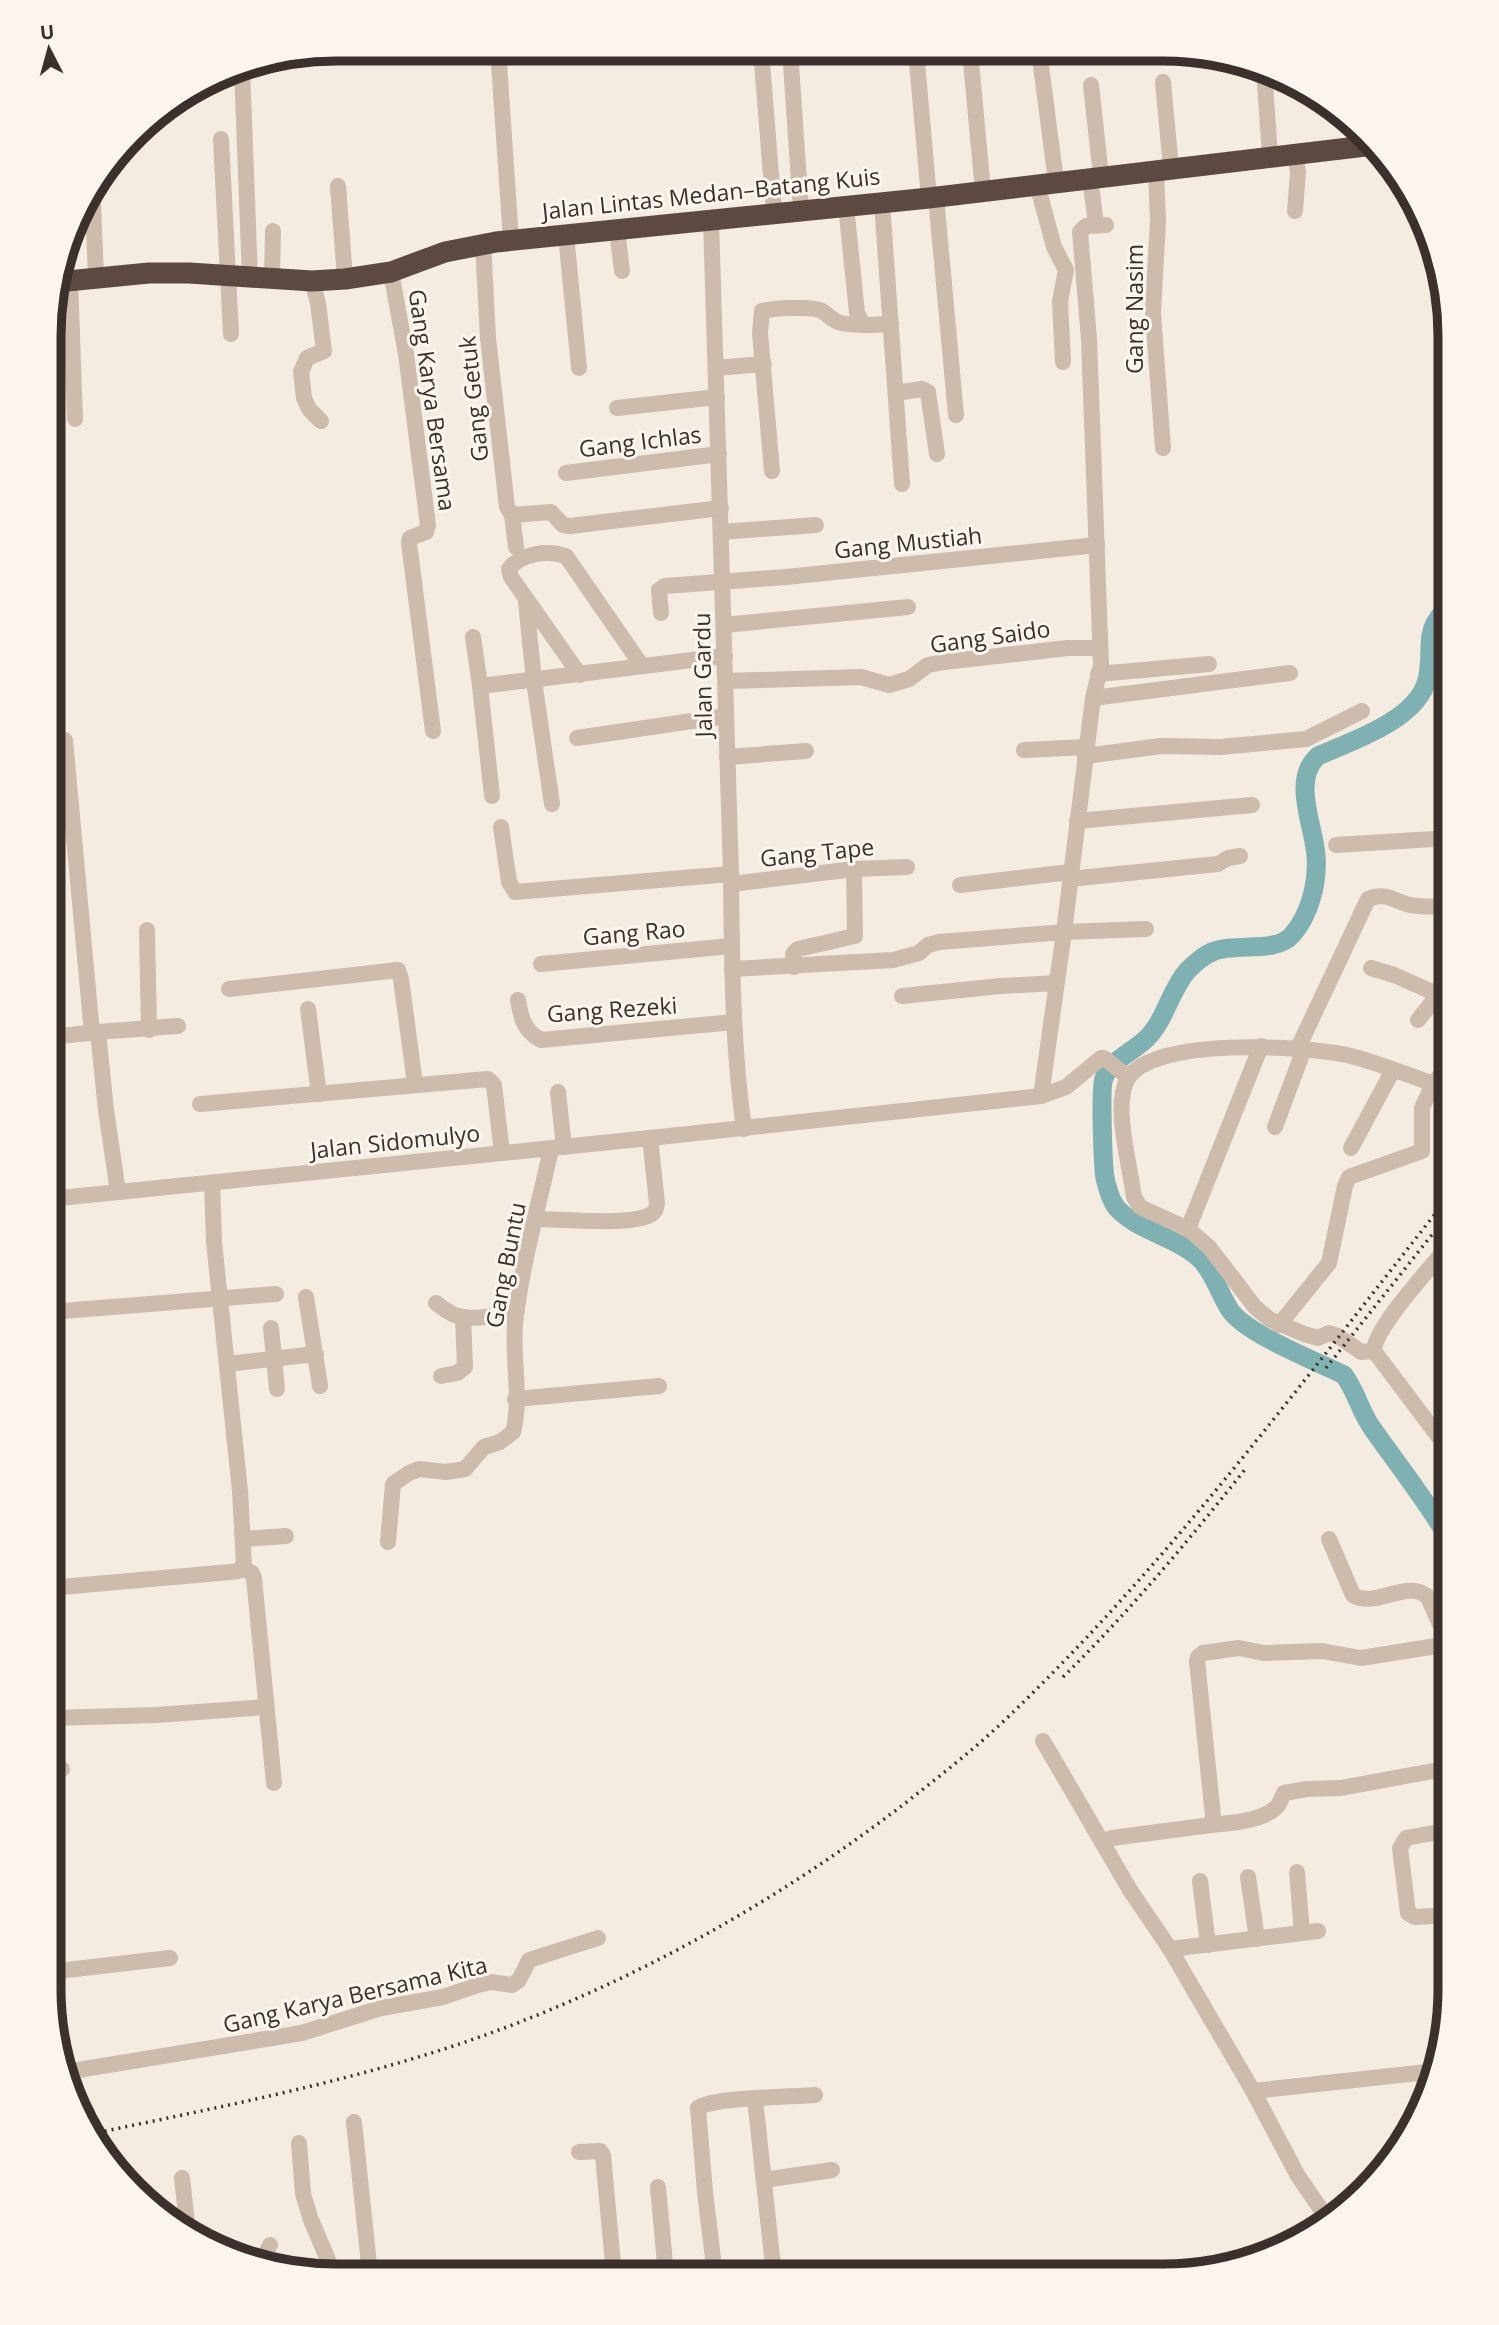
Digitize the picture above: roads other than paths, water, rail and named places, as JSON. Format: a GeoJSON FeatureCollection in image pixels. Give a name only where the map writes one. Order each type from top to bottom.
{"type":"FeatureCollection","features":[{"type":"Feature","properties":{"kind":"highway","name":"Jalan Lintas Medan–Batang Kuis"},"geometry":{"type":"LineString","coordinates":[[68,281],[149,272],[312,281],[345,279],[391,272],[445,252],[483,243],[882,203],[1361,146]]}},
{"type":"Feature","properties":{"kind":"street"},"geometry":{"type":"LineString","coordinates":[[499,61],[511,240]]}},
{"type":"Feature","properties":{"kind":"street"},"geometry":{"type":"LineString","coordinates":[[762,61],[774,212]]}},
{"type":"Feature","properties":{"kind":"street"},"geometry":{"type":"LineString","coordinates":[[791,61],[802,210]]}},
{"type":"Feature","properties":{"kind":"street"},"geometry":{"type":"LineString","coordinates":[[917,61],[956,415]]}},
{"type":"Feature","properties":{"kind":"street"},"geometry":{"type":"LineString","coordinates":[[971,61],[983,191]]}},
{"type":"Feature","properties":{"kind":"street"},"geometry":{"type":"LineString","coordinates":[[1040,61],[1052,242],[1066,270],[1060,301],[1063,362]]}},
{"type":"Feature","properties":{"kind":"street"},"geometry":{"type":"LineString","coordinates":[[242,78],[250,278]]}},
{"type":"Feature","properties":{"kind":"street"},"geometry":{"type":"LineString","coordinates":[[1265,81],[1270,156]]}},
{"type":"Feature","properties":{"kind":"street","name":"Gang Nasim"},"geometry":{"type":"LineString","coordinates":[[1163,82],[1163,169],[1153,313],[1163,448]]}},
{"type":"Feature","properties":{"kind":"street"},"geometry":{"type":"LineString","coordinates":[[1041,1096],[1093,698],[1101,665],[1089,339],[1080,234],[1080,230],[1086,226],[1101,225],[1091,85]]}},
{"type":"Feature","properties":{"kind":"street"},"geometry":{"type":"LineString","coordinates":[[221,139],[231,334]]}},
{"type":"Feature","properties":{"kind":"street"},"geometry":{"type":"LineString","coordinates":[[1295,154],[1298,172],[1295,211]]}},
{"type":"Feature","properties":{"kind":"street"},"geometry":{"type":"LineString","coordinates":[[338,186],[345,279]]}},
{"type":"Feature","properties":{"kind":"street"},"geometry":{"type":"LineString","coordinates":[[882,203],[902,484]]}},
{"type":"Feature","properties":{"kind":"street"},"geometry":{"type":"LineString","coordinates":[[846,206],[858,313],[863,326]]}},
{"type":"Feature","properties":{"kind":"street"},"geometry":{"type":"LineString","coordinates":[[93,209],[96,277]]}},
{"type":"Feature","properties":{"kind":"street","name":"Jalan Gardu"},"geometry":{"type":"LineString","coordinates":[[711,220],[726,681],[731,946],[736,1067],[744,1129]]}},
{"type":"Feature","properties":{"kind":"street"},"geometry":{"type":"LineString","coordinates":[[617,229],[622,271]]}},
{"type":"Feature","properties":{"kind":"street"},"geometry":{"type":"LineString","coordinates":[[272,279],[273,231]]}},
{"type":"Feature","properties":{"kind":"street"},"geometry":{"type":"LineString","coordinates":[[566,235],[579,368]]}},
{"type":"Feature","properties":{"kind":"street","name":"Gang Getuk"},"geometry":{"type":"LineString","coordinates":[[483,243],[495,399],[507,507],[512,515],[516,547]]}},
{"type":"Feature","properties":{"kind":"street","name":"Gang Karya Bersama"},"geometry":{"type":"LineString","coordinates":[[391,272],[406,354],[428,525],[426,532],[410,538],[409,543],[433,731]]}},
{"type":"Feature","properties":{"kind":"street"},"geometry":{"type":"LineString","coordinates":[[312,281],[318,303],[324,350],[307,358],[302,372],[307,406],[321,422]]}},
{"type":"Feature","properties":{"kind":"street"},"geometry":{"type":"LineString","coordinates":[[65,295],[75,419]]}},
{"type":"Feature","properties":{"kind":"street"},"geometry":{"type":"LineString","coordinates":[[772,471],[760,313],[763,310],[820,310],[834,321],[863,326],[891,324]]}},
{"type":"Feature","properties":{"kind":"street"},"geometry":{"type":"LineString","coordinates":[[716,368],[764,364]]}},
{"type":"Feature","properties":{"kind":"street"},"geometry":{"type":"LineString","coordinates":[[896,393],[922,389],[929,391],[937,454]]}},
{"type":"Feature","properties":{"kind":"street"},"geometry":{"type":"LineString","coordinates":[[617,408],[717,397]]}},
{"type":"Feature","properties":{"kind":"street","name":"Gang Ichlas"},"geometry":{"type":"LineString","coordinates":[[566,472],[719,454]]}},
{"type":"Feature","properties":{"kind":"street"},"geometry":{"type":"LineString","coordinates":[[512,515],[551,512],[563,525],[570,526],[721,508]]}},
{"type":"Feature","properties":{"kind":"street"},"geometry":{"type":"LineString","coordinates":[[721,532],[816,525]]}},
{"type":"Feature","properties":{"kind":"street","name":"Gang Mustiah"},"geometry":{"type":"LineString","coordinates":[[661,613],[661,588],[1097,545]]}},
{"type":"Feature","properties":{"kind":"street"},"geometry":{"type":"LineString","coordinates":[[580,675],[510,574],[509,569],[518,559],[550,553],[566,556],[642,666]]}},
{"type":"Feature","properties":{"kind":"street"},"geometry":{"type":"LineString","coordinates":[[526,599],[534,681],[552,804]]}},
{"type":"Feature","properties":{"kind":"street"},"geometry":{"type":"LineString","coordinates":[[724,625],[908,607]]}},
{"type":"Feature","properties":{"kind":"street"},"geometry":{"type":"LineString","coordinates":[[473,637],[492,796]]}},
{"type":"Feature","properties":{"kind":"street","name":"Gang Saido"},"geometry":{"type":"LineString","coordinates":[[726,681],[861,677],[889,685],[909,679],[935,663],[1068,648],[1099,648]]}},
{"type":"Feature","properties":{"kind":"street"},"geometry":{"type":"LineString","coordinates":[[480,686],[725,656]]}},
{"type":"Feature","properties":{"kind":"street"},"geometry":{"type":"LineString","coordinates":[[1098,674],[1209,664]]}},
{"type":"Feature","properties":{"kind":"street"},"geometry":{"type":"LineString","coordinates":[[1093,698],[1290,673]]}},
{"type":"Feature","properties":{"kind":"street"},"geometry":{"type":"LineString","coordinates":[[1024,750],[1220,747],[1307,739],[1362,711]]}},
{"type":"Feature","properties":{"kind":"street"},"geometry":{"type":"LineString","coordinates":[[577,737],[726,716]]}},
{"type":"Feature","properties":{"kind":"street"},"geometry":{"type":"LineString","coordinates":[[61,740],[65,740],[95,1032],[118,1192]]}},
{"type":"Feature","properties":{"kind":"street"},"geometry":{"type":"LineString","coordinates":[[727,757],[806,751]]}},
{"type":"Feature","properties":{"kind":"street"},"geometry":{"type":"LineString","coordinates":[[1077,821],[1252,805]]}},
{"type":"Feature","properties":{"kind":"street","name":"Gang Tape"},"geometry":{"type":"LineString","coordinates":[[501,827],[509,882],[515,892],[906,867]]}},
{"type":"Feature","properties":{"kind":"street"},"geometry":{"type":"LineString","coordinates":[[1336,845],[1438,839]]}},
{"type":"Feature","properties":{"kind":"street"},"geometry":{"type":"LineString","coordinates":[[960,885],[1218,864],[1228,858],[1240,856]]}},
{"type":"Feature","properties":{"kind":"street"},"geometry":{"type":"LineString","coordinates":[[794,967],[793,954],[798,948],[855,936],[855,869]]}},
{"type":"Feature","properties":{"kind":"street"},"geometry":{"type":"LineString","coordinates":[[1275,1127],[1301,1048],[1368,899],[1390,897],[1421,907],[1438,906]]}},
{"type":"Feature","properties":{"kind":"street"},"geometry":{"type":"LineString","coordinates":[[732,969],[893,960],[919,953],[931,944],[940,942],[1064,932],[1146,929]]}},
{"type":"Feature","properties":{"kind":"street"},"geometry":{"type":"LineString","coordinates":[[148,930],[149,1030]]}},
{"type":"Feature","properties":{"kind":"street","name":"Gang Rao"},"geometry":{"type":"LineString","coordinates":[[541,964],[731,946]]}},
{"type":"Feature","properties":{"kind":"street"},"geometry":{"type":"LineString","coordinates":[[1371,968],[1437,994],[1418,1020]]}},
{"type":"Feature","properties":{"kind":"street"},"geometry":{"type":"LineString","coordinates":[[229,989],[395,969],[400,972],[415,1084]]}},
{"type":"Feature","properties":{"kind":"street"},"geometry":{"type":"LineString","coordinates":[[902,996],[1056,983]]}},
{"type":"Feature","properties":{"kind":"street","name":"Gang Rezeki"},"geometry":{"type":"LineString","coordinates":[[518,1000],[525,1027],[531,1035],[541,1040],[734,1022]]}},
{"type":"Feature","properties":{"kind":"street"},"geometry":{"type":"LineString","coordinates":[[308,1009],[319,1094]]}},
{"type":"Feature","properties":{"kind":"street"},"geometry":{"type":"LineString","coordinates":[[61,1036],[178,1026]]}},
{"type":"Feature","properties":{"kind":"street"},"geometry":{"type":"LineString","coordinates":[[1188,1229],[1261,1046]]}},
{"type":"Feature","properties":{"kind":"street"},"geometry":{"type":"LineString","coordinates":[[1374,1351],[1361,1352],[1329,1333],[1318,1338],[1279,1325],[1255,1307],[1223,1263],[1188,1229],[1140,1207],[1134,1197],[1122,1110],[1125,1074],[1162,1058],[1197,1051],[1261,1046],[1301,1048],[1349,1056],[1433,1084]]}},
{"type":"Feature","properties":{"kind":"street","name":"Jalan Sidomulyo"},"geometry":{"type":"LineString","coordinates":[[61,1198],[744,1129],[1041,1096],[1066,1087],[1098,1059],[1104,1058],[1125,1074]]}},
{"type":"Feature","properties":{"kind":"street"},"geometry":{"type":"LineString","coordinates":[[1351,1148],[1393,1070]]}},
{"type":"Feature","properties":{"kind":"street"},"geometry":{"type":"LineString","coordinates":[[1279,1325],[1329,1263],[1349,1177],[1422,1151],[1420,1112],[1438,1078]]}},
{"type":"Feature","properties":{"kind":"street"},"geometry":{"type":"LineString","coordinates":[[200,1104],[415,1084],[492,1081],[502,1153]]}},
{"type":"Feature","properties":{"kind":"street","name":"Gang Buntu"},"geometry":{"type":"LineString","coordinates":[[388,1542],[393,1484],[419,1469],[446,1472],[465,1469],[484,1447],[500,1442],[513,1432],[516,1418],[516,1310],[536,1219],[558,1148],[558,1093]]}},
{"type":"Feature","properties":{"kind":"street"},"geometry":{"type":"LineString","coordinates":[[536,1219],[618,1220],[645,1216],[655,1211],[657,1203],[650,1138]]}},
{"type":"Feature","properties":{"kind":"street"},"geometry":{"type":"LineString","coordinates":[[212,1182],[220,1299],[244,1539],[242,1568]]}},
{"type":"Feature","properties":{"kind":"street"},"geometry":{"type":"LineString","coordinates":[[1438,1259],[1374,1342],[1374,1351],[1438,1436]]}},
{"type":"Feature","properties":{"kind":"street"},"geometry":{"type":"LineString","coordinates":[[61,1311],[276,1294]]}},
{"type":"Feature","properties":{"kind":"street"},"geometry":{"type":"LineString","coordinates":[[306,1297],[320,1386]]}},
{"type":"Feature","properties":{"kind":"street"},"geometry":{"type":"LineString","coordinates":[[436,1303],[463,1317],[497,1315],[516,1310]]}},
{"type":"Feature","properties":{"kind":"street"},"geometry":{"type":"LineString","coordinates":[[441,1376],[457,1373],[465,1367],[463,1317]]}},
{"type":"Feature","properties":{"kind":"street"},"geometry":{"type":"LineString","coordinates":[[271,1328],[277,1389]]}},
{"type":"Feature","properties":{"kind":"street"},"geometry":{"type":"LineString","coordinates":[[228,1364],[316,1354]]}},
{"type":"Feature","properties":{"kind":"street"},"geometry":{"type":"LineString","coordinates":[[515,1399],[659,1386]]}},
{"type":"Feature","properties":{"kind":"street"},"geometry":{"type":"LineString","coordinates":[[244,1539],[286,1536]]}},
{"type":"Feature","properties":{"kind":"street"},"geometry":{"type":"LineString","coordinates":[[1329,1539],[1353,1595],[1364,1599],[1407,1591],[1423,1593],[1428,1597],[1438,1619]]}},
{"type":"Feature","properties":{"kind":"street"},"geometry":{"type":"LineString","coordinates":[[61,1587],[230,1573],[242,1568],[252,1573],[274,1783]]}},
{"type":"Feature","properties":{"kind":"street"},"geometry":{"type":"LineString","coordinates":[[1211,1825],[1213,1816],[1197,1661],[1200,1655],[1239,1648],[1264,1653],[1322,1651],[1361,1658],[1438,1646]]}},
{"type":"Feature","properties":{"kind":"street"},"geometry":{"type":"LineString","coordinates":[[61,1718],[265,1707]]}},
{"type":"Feature","properties":{"kind":"street"},"geometry":{"type":"LineString","coordinates":[[1043,1741],[1102,1842],[1170,1949],[1253,2091],[1298,2176],[1323,2212]]}},
{"type":"Feature","properties":{"kind":"street"},"geometry":{"type":"LineString","coordinates":[[1102,1842],[1112,1838],[1245,1822],[1279,1805],[1284,1793],[1292,1790],[1341,1788],[1438,1770]]}},
{"type":"Feature","properties":{"kind":"street"},"geometry":{"type":"LineString","coordinates":[[1438,1832],[1406,1838],[1400,1848],[1408,1913],[1415,1917],[1438,1916]]}},
{"type":"Feature","properties":{"kind":"street"},"geometry":{"type":"LineString","coordinates":[[1170,1949],[1310,1932],[1297,1872]]}},
{"type":"Feature","properties":{"kind":"street"},"geometry":{"type":"LineString","coordinates":[[1248,1877],[1256,1939]]}},
{"type":"Feature","properties":{"kind":"street"},"geometry":{"type":"LineString","coordinates":[[1200,1881],[1208,1945]]}},
{"type":"Feature","properties":{"kind":"street","name":"Gang Karya Bersama Kita"},"geometry":{"type":"LineString","coordinates":[[74,2071],[302,2034],[381,2008],[443,1997],[478,1985],[491,1982],[512,1985],[519,1980],[528,1960],[598,1938]]}},
{"type":"Feature","properties":{"kind":"street"},"geometry":{"type":"LineString","coordinates":[[61,1971],[170,1958]]}},
{"type":"Feature","properties":{"kind":"street"},"geometry":{"type":"LineString","coordinates":[[1253,2091],[1424,2072]]}},
{"type":"Feature","properties":{"kind":"street"},"geometry":{"type":"LineString","coordinates":[[714,2264],[698,2108],[709,2103],[815,2095]]}},
{"type":"Feature","properties":{"kind":"street"},"geometry":{"type":"LineString","coordinates":[[755,2099],[774,2264]]}},
{"type":"Feature","properties":{"kind":"street"},"geometry":{"type":"LineString","coordinates":[[354,2122],[369,2264]]}},
{"type":"Feature","properties":{"kind":"street"},"geometry":{"type":"LineString","coordinates":[[299,2143],[303,2194],[329,2264]]}},
{"type":"Feature","properties":{"kind":"street"},"geometry":{"type":"LineString","coordinates":[[579,2152],[600,2151],[603,2155],[613,2264]]}},
{"type":"Feature","properties":{"kind":"street"},"geometry":{"type":"LineString","coordinates":[[764,2180],[832,2170]]}},
{"type":"Feature","properties":{"kind":"street"},"geometry":{"type":"LineString","coordinates":[[182,2178],[187,2219]]}},
{"type":"Feature","properties":{"kind":"street"},"geometry":{"type":"LineString","coordinates":[[658,2187],[665,2264]]}},
{"type":"Feature","properties":{"kind":"street"},"geometry":{"type":"LineString","coordinates":[[265,2254],[270,2245]]}},
{"type":"Feature","properties":{"kind":"waterway"},"geometry":{"type":"LineString","coordinates":[[1438,619],[1430,640],[1427,680],[1411,707],[1365,736],[1318,756],[1310,766],[1305,790],[1316,856],[1316,876],[1312,898],[1298,927],[1285,941],[1266,946],[1221,949],[1209,953],[1192,966],[1181,979],[1153,1032],[1107,1072],[1103,1084],[1102,1110],[1105,1178],[1116,1207],[1134,1222],[1181,1245],[1201,1260],[1238,1319],[1282,1346],[1344,1375],[1368,1421],[1438,1522]]}},
{"type":"Feature","properties":{"kind":"railway"},"geometry":{"type":"LineString","coordinates":[[102,2132],[332,2081],[474,2039],[594,1991],[652,1963],[708,1933],[818,1866],[871,1829],[965,1755],[1068,1658],[1126,1595],[1237,1464],[1438,1210]]}},
{"type":"Feature","properties":{"kind":"railway"},"geometry":{"type":"LineString","coordinates":[[1326,1368],[1438,1227]]}},
{"type":"Feature","properties":{"kind":"railway"},"geometry":{"type":"LineString","coordinates":[[1063,1677],[1158,1575],[1247,1467]]}}]}
